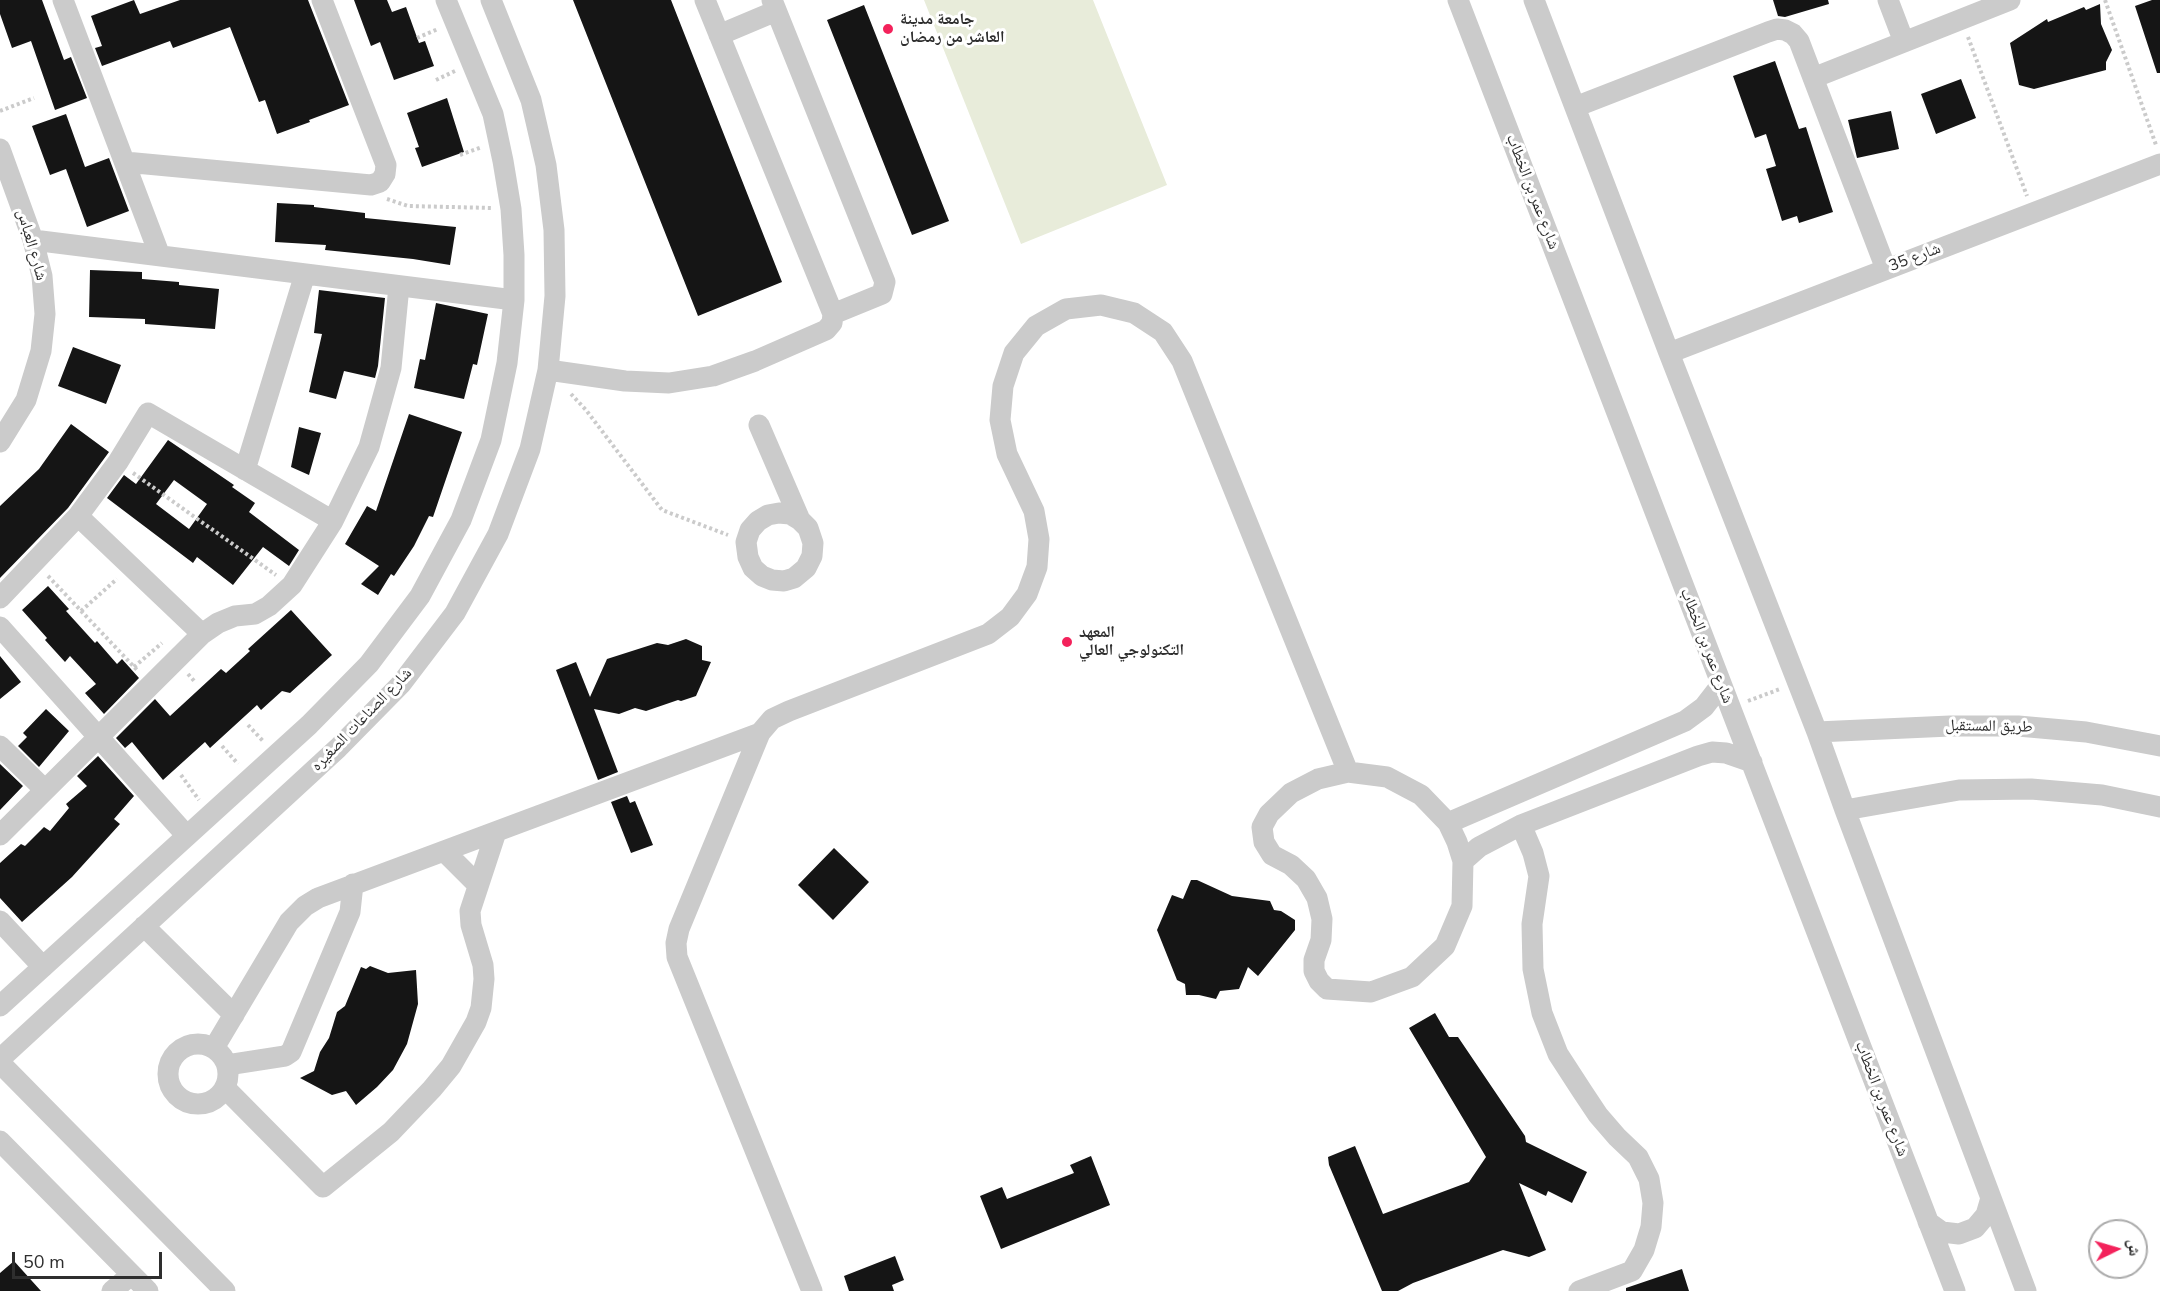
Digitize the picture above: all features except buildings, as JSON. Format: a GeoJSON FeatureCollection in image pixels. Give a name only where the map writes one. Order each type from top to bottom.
{"type":"FeatureCollection","features":[{"type":"Feature","properties":{"kind":"street"},"geometry":{"type":"LineString","coordinates":[[63,0],[160,256]]}},
{"type":"Feature","properties":{"kind":"street"},"geometry":{"type":"LineString","coordinates":[[125,162],[371,185],[380,182],[386,174],[386,165],[322,0]]}},
{"type":"Feature","properties":{"kind":"street","name":"شارع الصناعات الصغيره"},"geometry":{"type":"LineString","coordinates":[[0,1006],[309,725],[369,664],[420,596],[461,520],[491,440],[507,363],[513,300],[514,255],[511,209],[493,114],[446,0]]}},
{"type":"Feature","properties":{"kind":"street","name":"شارع الصناعات الصغيره"},"geometry":{"type":"LineString","coordinates":[[0,1061],[338,748],[401,684],[455,613],[498,534],[530,449],[548,370],[555,296],[554,230],[546,165],[531,100],[491,0]]}},
{"type":"Feature","properties":{"kind":"street"},"geometry":{"type":"LineString","coordinates":[[548,370],[625,381],[669,383],[713,376],[755,361],[826,330],[832,323],[833,314],[705,0]]}},
{"type":"Feature","properties":{"kind":"street","name":"شارع عمر بن الخطاب"},"geometry":{"type":"LineString","coordinates":[[1458,0],[1955,1291]]}},
{"type":"Feature","properties":{"kind":"street"},"geometry":{"type":"LineString","coordinates":[[1534,0],[1669,353],[1818,732],[1845,810],[2026,1291]]}},
{"type":"Feature","properties":{"kind":"street"},"geometry":{"type":"LineString","coordinates":[[1888,0],[1904,42]]}},
{"type":"Feature","properties":{"kind":"street"},"geometry":{"type":"LineString","coordinates":[[1813,78],[2010,0]]}},
{"type":"Feature","properties":{"kind":"street"},"geometry":{"type":"LineString","coordinates":[[719,36],[774,6],[885,282],[882,294],[833,314]]}},
{"type":"Feature","properties":{"kind":"street"},"geometry":{"type":"LineString","coordinates":[[1575,107],[1777,29],[1793,34],[1799,41],[1886,269]]}},
{"type":"Feature","properties":{"kind":"street","name":"شارع العباس"},"geometry":{"type":"LineString","coordinates":[[0,149],[33,240],[42,276],[45,314],[41,351],[26,400],[0,442]]}},
{"type":"Feature","properties":{"kind":"street","name":"شارع 35"},"geometry":{"type":"LineString","coordinates":[[1669,353],[2033,212],[2158,155]]}},
{"type":"Feature","properties":{"kind":"street"},"geometry":{"type":"LineString","coordinates":[[33,240],[513,300]]}},
{"type":"Feature","properties":{"kind":"street"},"geometry":{"type":"LineString","coordinates":[[245,470],[305,274]]}},
{"type":"Feature","properties":{"kind":"street"},"geometry":{"type":"LineString","coordinates":[[0,835],[202,634],[218,623],[236,616],[255,614],[269,606],[292,585],[333,521],[369,447],[391,368],[399,286]]}},
{"type":"Feature","properties":{"kind":"street"},"geometry":{"type":"LineString","coordinates":[[812,1291],[677,957],[676,943],[679,929],[760,733],[772,719],[988,634],[1010,617],[1027,594],[1037,567],[1039,539],[1034,511],[1007,454],[1000,420],[1003,386],[1014,353],[1036,326],[1066,309],[1101,305],[1134,313],[1163,332],[1182,361],[1348,772]]}},
{"type":"Feature","properties":{"kind":"street"},"geometry":{"type":"LineString","coordinates":[[0,598],[78,516],[118,462],[148,413],[333,521]]}},
{"type":"Feature","properties":{"kind":"street"},"geometry":{"type":"LineString","coordinates":[[759,425],[800,520]]}},
{"type":"Feature","properties":{"kind":"street"},"geometry":{"type":"LineString","coordinates":[[790,514],[800,520],[808,528],[813,543],[812,556],[807,568],[794,578],[784,581],[762,576],[753,568],[748,557],[746,542],[750,530],[768,515],[790,514]]}},
{"type":"Feature","properties":{"kind":"street"},"geometry":{"type":"LineString","coordinates":[[78,516],[202,634]]}},
{"type":"Feature","properties":{"kind":"street"},"geometry":{"type":"LineString","coordinates":[[0,627],[187,836]]}},
{"type":"Feature","properties":{"kind":"street"},"geometry":{"type":"LineString","coordinates":[[1448,823],[1685,722],[1704,707],[1721,685]]}},
{"type":"Feature","properties":{"kind":"street","name":"طريق المستقبل"},"geometry":{"type":"LineString","coordinates":[[1818,732],[1950,726],[2018,726],[2086,732],[2160,746]]}},
{"type":"Feature","properties":{"kind":"street"},"geometry":{"type":"LineString","coordinates":[[214,1048],[289,922],[318,898],[760,733]]}},
{"type":"Feature","properties":{"kind":"street"},"geometry":{"type":"LineString","coordinates":[[0,746],[45,790]]}},
{"type":"Feature","properties":{"kind":"street"},"geometry":{"type":"LineString","coordinates":[[1463,861],[1479,847],[1521,825],[1712,752],[1726,753],[1752,762]]}},
{"type":"Feature","properties":{"kind":"street"},"geometry":{"type":"LineString","coordinates":[[1348,772],[1387,777],[1421,795],[1448,823],[1463,861],[1462,906],[1445,946],[1412,977],[1371,992],[1327,989],[1318,981],[1314,971],[1314,960],[1321,940],[1322,919],[1317,898],[1306,879],[1291,865],[1272,855],[1264,842],[1262,827],[1269,814],[1291,793],[1318,779],[1348,772]]}},
{"type":"Feature","properties":{"kind":"street"},"geometry":{"type":"LineString","coordinates":[[1845,810],[1959,790],[2031,789],[2102,795],[2160,807]]}},
{"type":"Feature","properties":{"kind":"street"},"geometry":{"type":"LineString","coordinates":[[1521,825],[1533,853],[1539,876],[1532,924],[1533,969],[1542,1012],[1558,1054],[1576,1082],[1617,1137],[1638,1157],[1648,1179],[1653,1203],[1651,1227],[1644,1250],[1632,1271],[1579,1291]]}},
{"type":"Feature","properties":{"kind":"street"},"geometry":{"type":"LineString","coordinates":[[225,1088],[322,1187],[391,1132],[451,1066],[476,1022],[481,1008],[483,965],[470,918],[472,900],[496,832]]}},
{"type":"Feature","properties":{"kind":"street"},"geometry":{"type":"LineString","coordinates":[[444,851],[477,884]]}},
{"type":"Feature","properties":{"kind":"street"},"geometry":{"type":"LineString","coordinates":[[227,1065],[285,1056],[291,1052],[350,912],[353,884]]}},
{"type":"Feature","properties":{"kind":"street"},"geometry":{"type":"LineString","coordinates":[[0,921],[43,967]]}},
{"type":"Feature","properties":{"kind":"street"},"geometry":{"type":"LineString","coordinates":[[144,927],[234,1015]]}},
{"type":"Feature","properties":{"kind":"street"},"geometry":{"type":"LineString","coordinates":[[197,1043],[214,1048],[227,1065],[228,1081],[225,1088],[212,1100],[195,1104],[186,1102],[178,1097],[169,1082],[170,1064],[180,1049],[197,1043]]}},
{"type":"Feature","properties":{"kind":"street"},"geometry":{"type":"LineString","coordinates":[[0,1061],[225,1291]]}},
{"type":"Feature","properties":{"kind":"street"},"geometry":{"type":"LineString","coordinates":[[0,1141],[148,1291]]}},
{"type":"Feature","properties":{"kind":"street"},"geometry":{"type":"LineString","coordinates":[[1928,1222],[1942,1232],[1959,1234],[1975,1228],[1986,1215],[1991,1198]]}},
{"type":"Feature","properties":{"kind":"street"},"geometry":{"type":"LineString","coordinates":[[112,1291],[131,1275]]}},
{"type":"Feature","properties":{"kind":"path"},"geometry":{"type":"LineString","coordinates":[[2104,0],[2158,155]]}},
{"type":"Feature","properties":{"kind":"path"},"geometry":{"type":"LineString","coordinates":[[1961,19],[2033,212]]}},
{"type":"Feature","properties":{"kind":"path"},"geometry":{"type":"LineString","coordinates":[[0,111],[34,98]]}},
{"type":"Feature","properties":{"kind":"path"},"geometry":{"type":"LineString","coordinates":[[371,185],[387,199],[408,206],[511,209]]}},
{"type":"Feature","properties":{"kind":"path"},"geometry":{"type":"LineString","coordinates":[[571,394],[586,410],[662,510],[746,542]]}},
{"type":"Feature","properties":{"kind":"path"},"geometry":{"type":"LineString","coordinates":[[118,462],[292,585]]}},
{"type":"Feature","properties":{"kind":"path"},"geometry":{"type":"LineString","coordinates":[[34,562],[151,685]]}},
{"type":"Feature","properties":{"kind":"path"},"geometry":{"type":"LineString","coordinates":[[81,611],[131,567]]}},
{"type":"Feature","properties":{"kind":"path"},"geometry":{"type":"LineString","coordinates":[[1730,707],[1798,682]]}},
{"type":"Feature","properties":{"kind":"path"},"geometry":{"type":"LineString","coordinates":[[181,775],[210,815]]}},
{"type":"Feature","properties":{"kind":"green space"},"geometry":{"type":"Polygon","coordinates":[[[924,0],[1093,0],[1167,185],[1021,244],[924,0]]]}},
{"type":"Feature","properties":{"kind":"place","name":"جامعة مدينة العاشر من رمضان"},"geometry":{"type":"Point","coordinates":[888,29]}},
{"type":"Feature","properties":{"kind":"place","name":"المعهد التكنولوجي العالي"},"geometry":{"type":"Point","coordinates":[1067,642]}}]}
